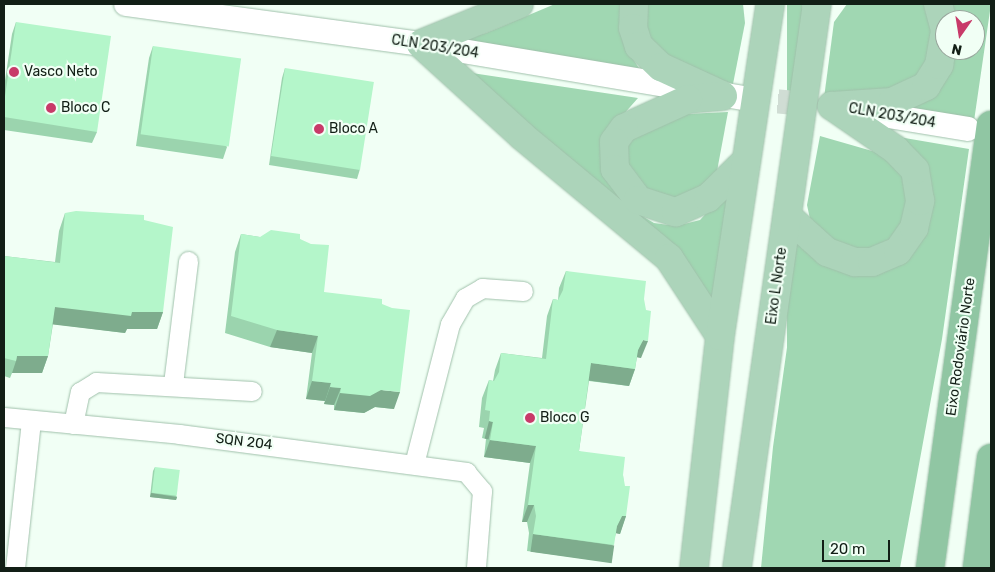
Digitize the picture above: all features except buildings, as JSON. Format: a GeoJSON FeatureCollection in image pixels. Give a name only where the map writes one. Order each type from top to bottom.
{"type":"FeatureCollection","features":[{"type":"Feature","properties":{"kind":"highway","name":"Eixo Rodoviário Norte"},"geometry":{"type":"LineString","coordinates":[[930,568],[980,127]]}},
{"type":"Feature","properties":{"kind":"highway"},"geometry":{"type":"LineString","coordinates":[[977,568],[991,458]]}},
{"type":"Feature","properties":{"kind":"main road"},"geometry":{"type":"LineString","coordinates":[[519,4],[421,44],[522,136],[669,258],[720,336]]}},
{"type":"Feature","properties":{"kind":"main road"},"geometry":{"type":"LineString","coordinates":[[634,4],[633,28],[639,46],[661,67],[732,97]]}},
{"type":"Feature","properties":{"kind":"main road"},"geometry":{"type":"LineString","coordinates":[[750,4],[765,43]]}},
{"type":"Feature","properties":{"kind":"main road"},"geometry":{"type":"LineString","coordinates":[[694,568],[720,336],[744,163],[770,4]]}},
{"type":"Feature","properties":{"kind":"main road","name":"Eixo L Norte"},"geometry":{"type":"LineString","coordinates":[[737,568],[787,216],[820,8]]}},
{"type":"Feature","properties":{"kind":"main road"},"geometry":{"type":"LineString","coordinates":[[824,106],[892,102],[926,86],[939,65],[940,60]]}},
{"type":"Feature","properties":{"kind":"main road"},"geometry":{"type":"LineString","coordinates":[[732,97],[688,99],[624,128],[614,142],[615,169],[638,200],[676,212],[708,198],[744,163]]}},
{"type":"Feature","properties":{"kind":"main road"},"geometry":{"type":"LineString","coordinates":[[787,216],[827,252],[855,262],[872,262],[898,251],[914,228],[920,201],[914,170],[896,150],[824,106]]}},
{"type":"Feature","properties":{"kind":"street","name":"CLN 203/204"},"geometry":{"type":"LineString","coordinates":[[126,4],[421,44],[732,97]]}},
{"type":"Feature","properties":{"kind":"street","name":"CLN 203/204"},"geometry":{"type":"LineString","coordinates":[[824,106],[980,127]]}},
{"type":"Feature","properties":{"kind":"street"},"geometry":{"type":"LineString","coordinates":[[173,384],[188,260]]}},
{"type":"Feature","properties":{"kind":"street"},"geometry":{"type":"LineString","coordinates":[[414,464],[450,324],[465,298],[482,288],[523,291]]}},
{"type":"Feature","properties":{"kind":"street"},"geometry":{"type":"LineString","coordinates":[[73,424],[80,392],[90,384],[173,384],[252,391]]}},
{"type":"Feature","properties":{"kind":"street","name":"SQN 204"},"geometry":{"type":"LineString","coordinates":[[4,416],[31,421],[73,424],[414,464],[466,472],[479,483],[476,568]]}},
{"type":"Feature","properties":{"kind":"street"},"geometry":{"type":"LineString","coordinates":[[15,568],[31,421]]}},
{"type":"Feature","properties":{"kind":"green space"},"geometry":{"type":"Polygon","coordinates":[[[555,4],[628,4],[633,59],[643,74],[447,43],[486,33],[555,4]]]}},
{"type":"Feature","properties":{"kind":"green space"},"geometry":{"type":"Polygon","coordinates":[[[648,4],[743,4],[745,23],[733,84],[657,59],[643,26],[648,4]]]}},
{"type":"Feature","properties":{"kind":"green space"},"geometry":{"type":"Polygon","coordinates":[[[787,4],[802,4],[802,568],[787,568],[787,4]]]}},
{"type":"Feature","properties":{"kind":"green space"},"geometry":{"type":"Polygon","coordinates":[[[847,4],[923,4],[930,12],[935,35],[935,53],[912,87],[824,98],[834,22],[847,4]]]}},
{"type":"Feature","properties":{"kind":"green space"},"geometry":{"type":"Polygon","coordinates":[[[945,4],[991,4],[985,45],[985,10],[948,10],[945,4]]]}},
{"type":"Feature","properties":{"kind":"green space"},"geometry":{"type":"Polygon","coordinates":[[[949,60],[983,60],[974,121],[912,108],[921,103],[949,60]]]}},
{"type":"Feature","properties":{"kind":"green space"},"geometry":{"type":"Polygon","coordinates":[[[452,70],[638,98],[623,115],[610,183],[630,209],[654,223],[676,226],[700,220],[732,185],[714,318],[452,70]]]}},
{"type":"Feature","properties":{"kind":"green space"},"geometry":{"type":"Polygon","coordinates":[[[728,112],[715,182],[675,208],[629,178],[625,144],[665,115],[728,112]]]}},
{"type":"Feature","properties":{"kind":"green space"},"geometry":{"type":"Polygon","coordinates":[[[820,136],[893,157],[912,192],[899,236],[870,251],[837,247],[810,219],[807,205],[820,136]]]}},
{"type":"Feature","properties":{"kind":"green space"},"geometry":{"type":"Polygon","coordinates":[[[893,136],[969,149],[942,339],[900,568],[761,568],[773,447],[802,241],[823,260],[920,237],[893,136]]]}},
{"type":"Feature","properties":{"kind":"tunnel"},"geometry":{"type":"LineString","coordinates":[[742,98],[816,105]]}},
{"type":"Feature","properties":{"kind":"place","name":"Vasco Neto"},"geometry":{"type":"Point","coordinates":[14,72]}},
{"type":"Feature","properties":{"kind":"place","name":"Bloco C"},"geometry":{"type":"Point","coordinates":[51,108]}},
{"type":"Feature","properties":{"kind":"place","name":"Bloco A"},"geometry":{"type":"Point","coordinates":[319,129]}},
{"type":"Feature","properties":{"kind":"place","name":"Bloco G"},"geometry":{"type":"Point","coordinates":[530,418]}}]}
